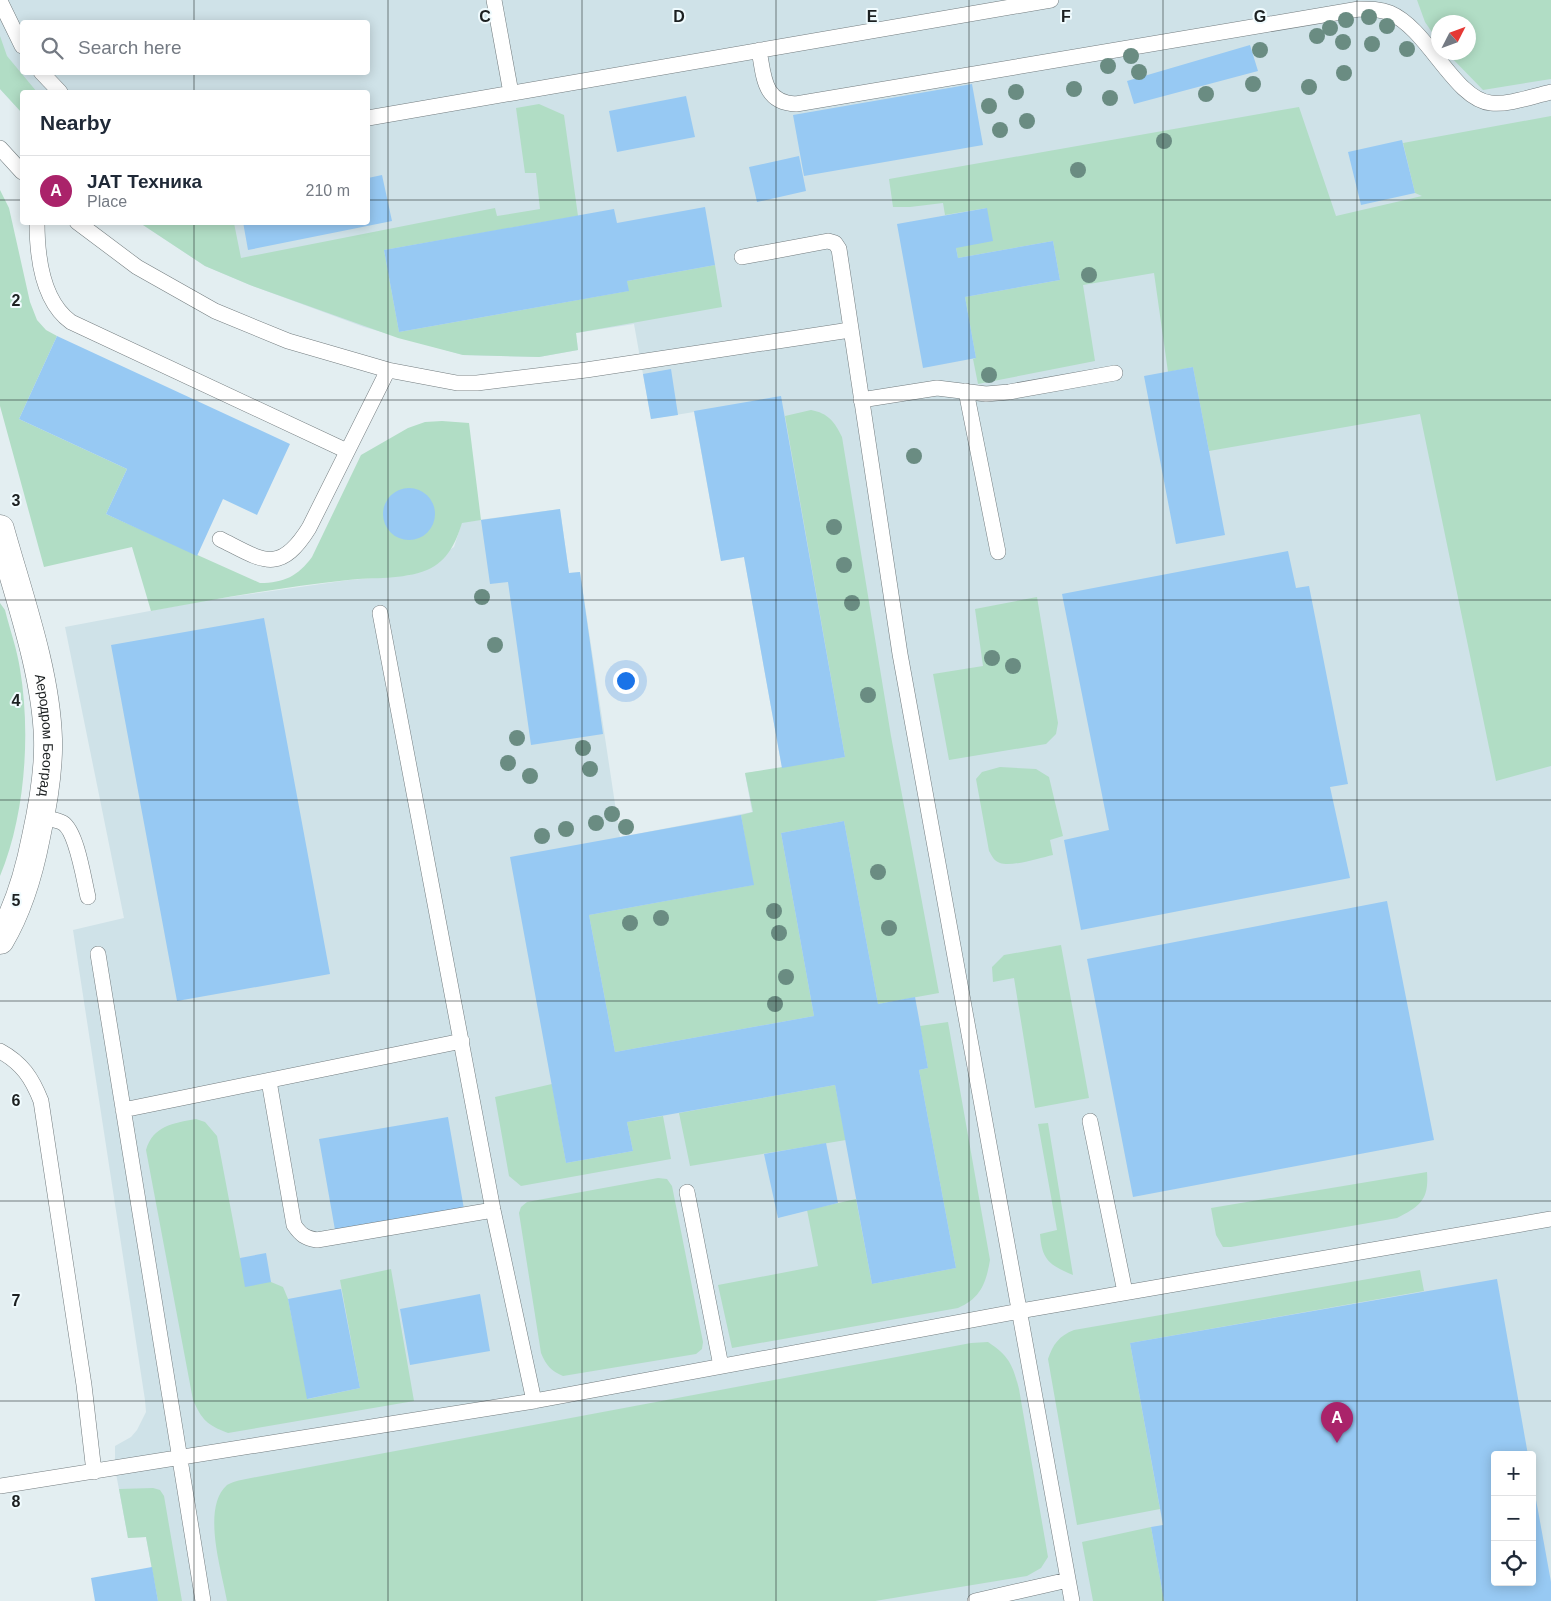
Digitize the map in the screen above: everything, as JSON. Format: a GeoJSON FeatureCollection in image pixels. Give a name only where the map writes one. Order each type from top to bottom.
{"type":"FeatureCollection","features":[{"type":"Feature","properties":{"kind":"street","name":"Аеродром Београд"},"geometry":{"type":"LineString","coordinates":[[0,529],[36,661],[45,708],[48,769],[25,886],[0,940]]}},
{"type":"Feature","properties":{"kind":"lane"},"geometry":{"type":"LineString","coordinates":[[494,0],[511,93]]}},
{"type":"Feature","properties":{"kind":"lane"},"geometry":{"type":"LineString","coordinates":[[370,118],[1051,0]]}},
{"type":"Feature","properties":{"kind":"lane"},"geometry":{"type":"LineString","coordinates":[[0,1],[20,42]]}},
{"type":"Feature","properties":{"kind":"lane"},"geometry":{"type":"LineString","coordinates":[[760,50],[769,92],[786,104],[796,104],[1359,9],[1375,9],[1390,13],[1420,35],[1451,74],[1477,100],[1492,104],[1551,92]]}},
{"type":"Feature","properties":{"kind":"lane"},"geometry":{"type":"LineString","coordinates":[[44,75],[58,90]]}},
{"type":"Feature","properties":{"kind":"lane"},"geometry":{"type":"LineString","coordinates":[[0,148],[20,170]]}},
{"type":"Feature","properties":{"kind":"lane"},"geometry":{"type":"LineString","coordinates":[[37,225],[37,246],[53,303],[61,314],[71,322],[347,451]]}},
{"type":"Feature","properties":{"kind":"lane"},"geometry":{"type":"LineString","coordinates":[[81,225],[137,266],[215,311],[288,342],[388,370],[457,383],[477,383],[586,370],[850,330]]}},
{"type":"Feature","properties":{"kind":"lane"},"geometry":{"type":"LineString","coordinates":[[742,257],[828,241],[835,243],[838,249],[900,654],[1072,1601]]}},
{"type":"Feature","properties":{"kind":"lane"},"geometry":{"type":"LineString","coordinates":[[220,538],[260,559],[271,560],[292,551],[309,528],[388,370]]}},
{"type":"Feature","properties":{"kind":"lane"},"geometry":{"type":"LineString","coordinates":[[861,400],[937,388],[986,394],[1009,392],[1115,373]]}},
{"type":"Feature","properties":{"kind":"lane"},"geometry":{"type":"LineString","coordinates":[[966,391],[998,552]]}},
{"type":"Feature","properties":{"kind":"lane"},"geometry":{"type":"LineString","coordinates":[[380,613],[494,1210],[534,1401]]}},
{"type":"Feature","properties":{"kind":"lane"},"geometry":{"type":"LineString","coordinates":[[40,817],[56,820],[68,827],[73,837],[88,897]]}},
{"type":"Feature","properties":{"kind":"lane"},"geometry":{"type":"LineString","coordinates":[[98,954],[178,1459],[203,1601]]}},
{"type":"Feature","properties":{"kind":"lane"},"geometry":{"type":"LineString","coordinates":[[123,1110],[269,1082],[462,1041]]}},
{"type":"Feature","properties":{"kind":"lane"},"geometry":{"type":"LineString","coordinates":[[0,1051],[18,1062],[32,1078],[41,1101],[84,1385],[94,1472]]}},
{"type":"Feature","properties":{"kind":"lane"},"geometry":{"type":"LineString","coordinates":[[269,1082],[294,1225],[308,1239],[317,1240],[494,1210]]}},
{"type":"Feature","properties":{"kind":"lane"},"geometry":{"type":"LineString","coordinates":[[1090,1121],[1125,1292]]}},
{"type":"Feature","properties":{"kind":"lane"},"geometry":{"type":"LineString","coordinates":[[687,1192],[721,1366]]}},
{"type":"Feature","properties":{"kind":"lane"},"geometry":{"type":"LineString","coordinates":[[0,1486],[534,1401],[1125,1292],[1551,1219]]}},
{"type":"Feature","properties":{"kind":"lane"},"geometry":{"type":"LineString","coordinates":[[975,1601],[1068,1580]]}},
{"type":"Feature","properties":{"kind":"shaded area"},"geometry":{"type":"Polygon","coordinates":[[[0,0],[1551,0],[1551,1601],[158,1601],[146,1537],[128,1538],[115,1468],[115,1446],[131,1437],[137,1430],[146,1412],[73,930],[124,918],[65,627],[208,600],[349,580],[410,575],[454,547],[462,522],[560,509],[569,573],[580,572],[620,837],[752,812],[745,773],[782,768],[744,557],[721,561],[694,412],[651,419],[634,324],[576,333],[578,350],[539,357],[463,355],[364,327],[250,285],[205,266],[143,225],[370,225],[370,90],[20,90],[20,111],[0,89],[0,0]]]}},
{"type":"Feature","properties":{"kind":"green space"},"geometry":{"type":"Polygon","coordinates":[[[1417,0],[1551,0],[1551,79],[1483,90],[1454,60],[1476,60],[1476,15],[1431,15],[1431,31],[1425,22],[1417,0]]]}},
{"type":"Feature","properties":{"kind":"green space"},"geometry":{"type":"Polygon","coordinates":[[[0,36],[7,56],[20,72],[20,75],[23,75],[35,90],[20,90],[20,111],[0,89],[0,36]]]}},
{"type":"Feature","properties":{"kind":"green space"},"geometry":{"type":"Polygon","coordinates":[[[539,104],[564,115],[578,216],[384,250],[399,332],[628,291],[627,281],[715,265],[722,307],[576,333],[578,350],[539,357],[463,355],[398,338],[250,285],[205,266],[143,225],[234,225],[241,258],[495,208],[497,216],[540,209],[536,173],[525,173],[516,108],[539,104]]]}},
{"type":"Feature","properties":{"kind":"green space"},"geometry":{"type":"Polygon","coordinates":[[[1299,107],[1336,216],[1422,196],[1415,193],[1403,143],[1551,116],[1551,766],[1496,781],[1420,414],[1209,451],[1193,367],[1168,372],[1154,273],[1083,285],[1095,361],[978,384],[973,359],[976,358],[965,297],[1060,280],[1053,241],[958,258],[956,248],[987,208],[945,215],[943,203],[893,207],[889,179],[1299,107]]]}},
{"type":"Feature","properties":{"kind":"green space"},"geometry":{"type":"Polygon","coordinates":[[[0,190],[9,208],[30,302],[37,320],[46,330],[57,336],[19,419],[127,469],[106,514],[260,583],[276,582],[296,574],[312,557],[361,455],[408,428],[425,422],[442,421],[469,423],[481,520],[462,523],[454,544],[446,556],[434,566],[417,573],[398,577],[348,580],[299,586],[151,611],[132,547],[44,567],[0,406],[0,190]]]}},
{"type":"Feature","properties":{"kind":"green space"},"geometry":{"type":"Polygon","coordinates":[[[811,410],[822,413],[830,419],[842,437],[891,736],[939,993],[878,1004],[844,821],[781,833],[814,1016],[615,1052],[589,915],[753,885],[741,815],[753,812],[745,773],[845,757],[785,416],[811,410]]]}},
{"type":"Feature","properties":{"kind":"green space"},"geometry":{"type":"Polygon","coordinates":[[[1037,597],[1058,723],[1056,734],[1046,744],[949,760],[933,674],[983,666],[975,609],[1037,597]]]}},
{"type":"Feature","properties":{"kind":"green space"},"geometry":{"type":"Polygon","coordinates":[[[0,603],[5,610],[20,669],[25,720],[25,747],[24,774],[15,827],[0,876],[0,603]]]}},
{"type":"Feature","properties":{"kind":"green space"},"geometry":{"type":"Polygon","coordinates":[[[1000,767],[1036,769],[1049,777],[1063,836],[1050,840],[1053,855],[1026,862],[1005,864],[996,861],[991,855],[976,779],[982,772],[1000,767]]]}},
{"type":"Feature","properties":{"kind":"green space"},"geometry":{"type":"Polygon","coordinates":[[[1061,945],[1089,1098],[1035,1108],[1014,978],[993,982],[992,967],[1004,955],[1061,945]]]}},
{"type":"Feature","properties":{"kind":"green space"},"geometry":{"type":"Polygon","coordinates":[[[948,1022],[990,1260],[987,1276],[981,1289],[972,1300],[958,1308],[732,1348],[718,1285],[818,1266],[807,1210],[856,1199],[872,1284],[956,1268],[919,1070],[928,1068],[920,1026],[948,1022]]]}},
{"type":"Feature","properties":{"kind":"green space"},"geometry":{"type":"Polygon","coordinates":[[[552,1084],[566,1163],[633,1151],[627,1122],[663,1116],[671,1159],[521,1186],[509,1176],[495,1097],[552,1084]]]}},
{"type":"Feature","properties":{"kind":"green space"},"geometry":{"type":"Polygon","coordinates":[[[835,1085],[846,1140],[690,1166],[679,1113],[835,1085]]]}},
{"type":"Feature","properties":{"kind":"green space"},"geometry":{"type":"Polygon","coordinates":[[[196,1119],[205,1122],[217,1136],[240,1258],[271,1282],[283,1287],[288,1299],[308,1399],[360,1388],[340,1280],[391,1269],[414,1401],[228,1433],[210,1424],[202,1417],[193,1400],[146,1150],[149,1142],[165,1127],[196,1119]]]}},
{"type":"Feature","properties":{"kind":"green space"},"geometry":{"type":"Polygon","coordinates":[[[1048,1123],[1073,1275],[1058,1268],[1049,1261],[1045,1256],[1041,1243],[1040,1234],[1057,1230],[1038,1124],[1048,1123]]]}},
{"type":"Feature","properties":{"kind":"green space"},"geometry":{"type":"Polygon","coordinates":[[[1427,1172],[1427,1189],[1422,1201],[1412,1210],[1397,1218],[1231,1247],[1223,1247],[1216,1235],[1211,1208],[1427,1172]]]}},
{"type":"Feature","properties":{"kind":"green space"},"geometry":{"type":"Polygon","coordinates":[[[658,1178],[667,1179],[672,1186],[703,1342],[702,1349],[696,1354],[563,1376],[555,1372],[549,1367],[541,1353],[519,1213],[521,1207],[527,1202],[658,1178]]]}},
{"type":"Feature","properties":{"kind":"green space"},"geometry":{"type":"Polygon","coordinates":[[[1420,1270],[1424,1291],[1130,1343],[1160,1509],[1077,1525],[1048,1359],[1054,1345],[1064,1335],[1074,1330],[1420,1270]]]}},
{"type":"Feature","properties":{"kind":"green space"},"geometry":{"type":"Polygon","coordinates":[[[988,1342],[1001,1352],[1009,1362],[1017,1381],[1048,1557],[1041,1568],[1027,1576],[875,1601],[227,1601],[215,1540],[214,1524],[215,1509],[219,1495],[227,1485],[234,1482],[971,1343],[988,1342]]]}},
{"type":"Feature","properties":{"kind":"green space"},"geometry":{"type":"Polygon","coordinates":[[[153,1488],[160,1490],[164,1496],[182,1601],[158,1601],[146,1537],[128,1538],[119,1489],[153,1488]]]}},
{"type":"Feature","properties":{"kind":"green space"},"geometry":{"type":"Polygon","coordinates":[[[1151,1527],[1164,1601],[1093,1601],[1082,1542],[1151,1527]]]}},
{"type":"Feature","properties":{"kind":"building"},"geometry":{"type":"Polygon","coordinates":[[[1250,45],[1258,71],[1134,104],[1127,81],[1250,45]]]}},
{"type":"Feature","properties":{"kind":"building"},"geometry":{"type":"Polygon","coordinates":[[[972,84],[983,145],[804,176],[793,115],[972,84]]]}},
{"type":"Feature","properties":{"kind":"building"},"geometry":{"type":"Polygon","coordinates":[[[686,96],[695,137],[617,152],[609,111],[686,96]]]}},
{"type":"Feature","properties":{"kind":"building"},"geometry":{"type":"Polygon","coordinates":[[[1402,140],[1415,193],[1361,205],[1348,152],[1402,140]]]}},
{"type":"Feature","properties":{"kind":"building"},"geometry":{"type":"Polygon","coordinates":[[[799,156],[806,191],[757,202],[749,167],[799,156]]]}},
{"type":"Feature","properties":{"kind":"building"},"geometry":{"type":"Polygon","coordinates":[[[382,175],[392,221],[248,250],[244,225],[370,225],[370,178],[382,175]]]}},
{"type":"Feature","properties":{"kind":"building"},"geometry":{"type":"Polygon","coordinates":[[[705,207],[715,265],[627,281],[629,291],[399,332],[384,250],[614,209],[617,223],[705,207]]]}},
{"type":"Feature","properties":{"kind":"building"},"geometry":{"type":"Polygon","coordinates":[[[987,208],[993,241],[956,248],[958,258],[1053,241],[1060,280],[965,297],[976,358],[923,368],[897,224],[987,208]]]}},
{"type":"Feature","properties":{"kind":"building"},"geometry":{"type":"Polygon","coordinates":[[[57,336],[290,444],[257,515],[223,499],[197,556],[106,514],[127,469],[19,419],[57,336]]]}},
{"type":"Feature","properties":{"kind":"building"},"geometry":{"type":"Polygon","coordinates":[[[1193,367],[1225,535],[1176,544],[1144,376],[1193,367]]]}},
{"type":"Feature","properties":{"kind":"building"},"geometry":{"type":"Polygon","coordinates":[[[671,369],[678,415],[651,419],[643,374],[671,369]]]}},
{"type":"Feature","properties":{"kind":"building"},"geometry":{"type":"Polygon","coordinates":[[[781,396],[845,757],[782,768],[744,557],[721,561],[694,411],[781,396]]]}},
{"type":"Feature","properties":{"kind":"building"},"geometry":{"type":"Polygon","coordinates":[[[404,488],[414,488],[428,495],[435,509],[435,519],[428,533],[414,540],[404,540],[394,536],[387,529],[383,519],[383,509],[387,499],[394,492],[404,488]]]}},
{"type":"Feature","properties":{"kind":"building"},"geometry":{"type":"Polygon","coordinates":[[[560,509],[569,573],[580,572],[603,734],[531,745],[508,582],[490,584],[481,520],[560,509]]]}},
{"type":"Feature","properties":{"kind":"building"},"geometry":{"type":"Polygon","coordinates":[[[1288,551],[1296,588],[1309,586],[1348,784],[1330,787],[1350,878],[1081,930],[1064,840],[1109,830],[1062,594],[1288,551]]]}},
{"type":"Feature","properties":{"kind":"building"},"geometry":{"type":"Polygon","coordinates":[[[264,618],[330,974],[177,1001],[111,645],[264,618]]]}},
{"type":"Feature","properties":{"kind":"building"},"geometry":{"type":"Polygon","coordinates":[[[741,815],[754,885],[589,915],[615,1052],[814,1016],[781,833],[844,821],[878,1004],[915,997],[928,1068],[919,1070],[956,1268],[872,1284],[835,1085],[627,1122],[633,1151],[566,1163],[510,857],[741,815]]]}},
{"type":"Feature","properties":{"kind":"building"},"geometry":{"type":"Polygon","coordinates":[[[1387,901],[1434,1140],[1133,1197],[1087,959],[1387,901]]]}},
{"type":"Feature","properties":{"kind":"building"},"geometry":{"type":"Polygon","coordinates":[[[448,1117],[464,1209],[335,1230],[319,1139],[448,1117]]]}},
{"type":"Feature","properties":{"kind":"building"},"geometry":{"type":"Polygon","coordinates":[[[826,1143],[838,1203],[778,1218],[764,1154],[826,1143]]]}},
{"type":"Feature","properties":{"kind":"building"},"geometry":{"type":"Polygon","coordinates":[[[266,1253],[271,1282],[245,1287],[240,1258],[266,1253]]]}},
{"type":"Feature","properties":{"kind":"building"},"geometry":{"type":"Polygon","coordinates":[[[1497,1279],[1527,1451],[1491,1451],[1491,1586],[1536,1586],[1536,1500],[1551,1582],[1551,1601],[1164,1601],[1151,1527],[1163,1525],[1130,1343],[1497,1279]]]}},
{"type":"Feature","properties":{"kind":"building"},"geometry":{"type":"Polygon","coordinates":[[[341,1289],[360,1388],[307,1399],[288,1299],[341,1289]]]}},
{"type":"Feature","properties":{"kind":"building"},"geometry":{"type":"Polygon","coordinates":[[[480,1294],[490,1351],[410,1365],[400,1309],[480,1294]]]}},
{"type":"Feature","properties":{"kind":"building"},"geometry":{"type":"Polygon","coordinates":[[[152,1567],[158,1601],[95,1601],[91,1578],[152,1567]]]}},
{"type":"Feature","properties":{"kind":"place","name":"ЈАТ Техника"},"geometry":{"type":"Point","coordinates":[1337,1443]}}]}
